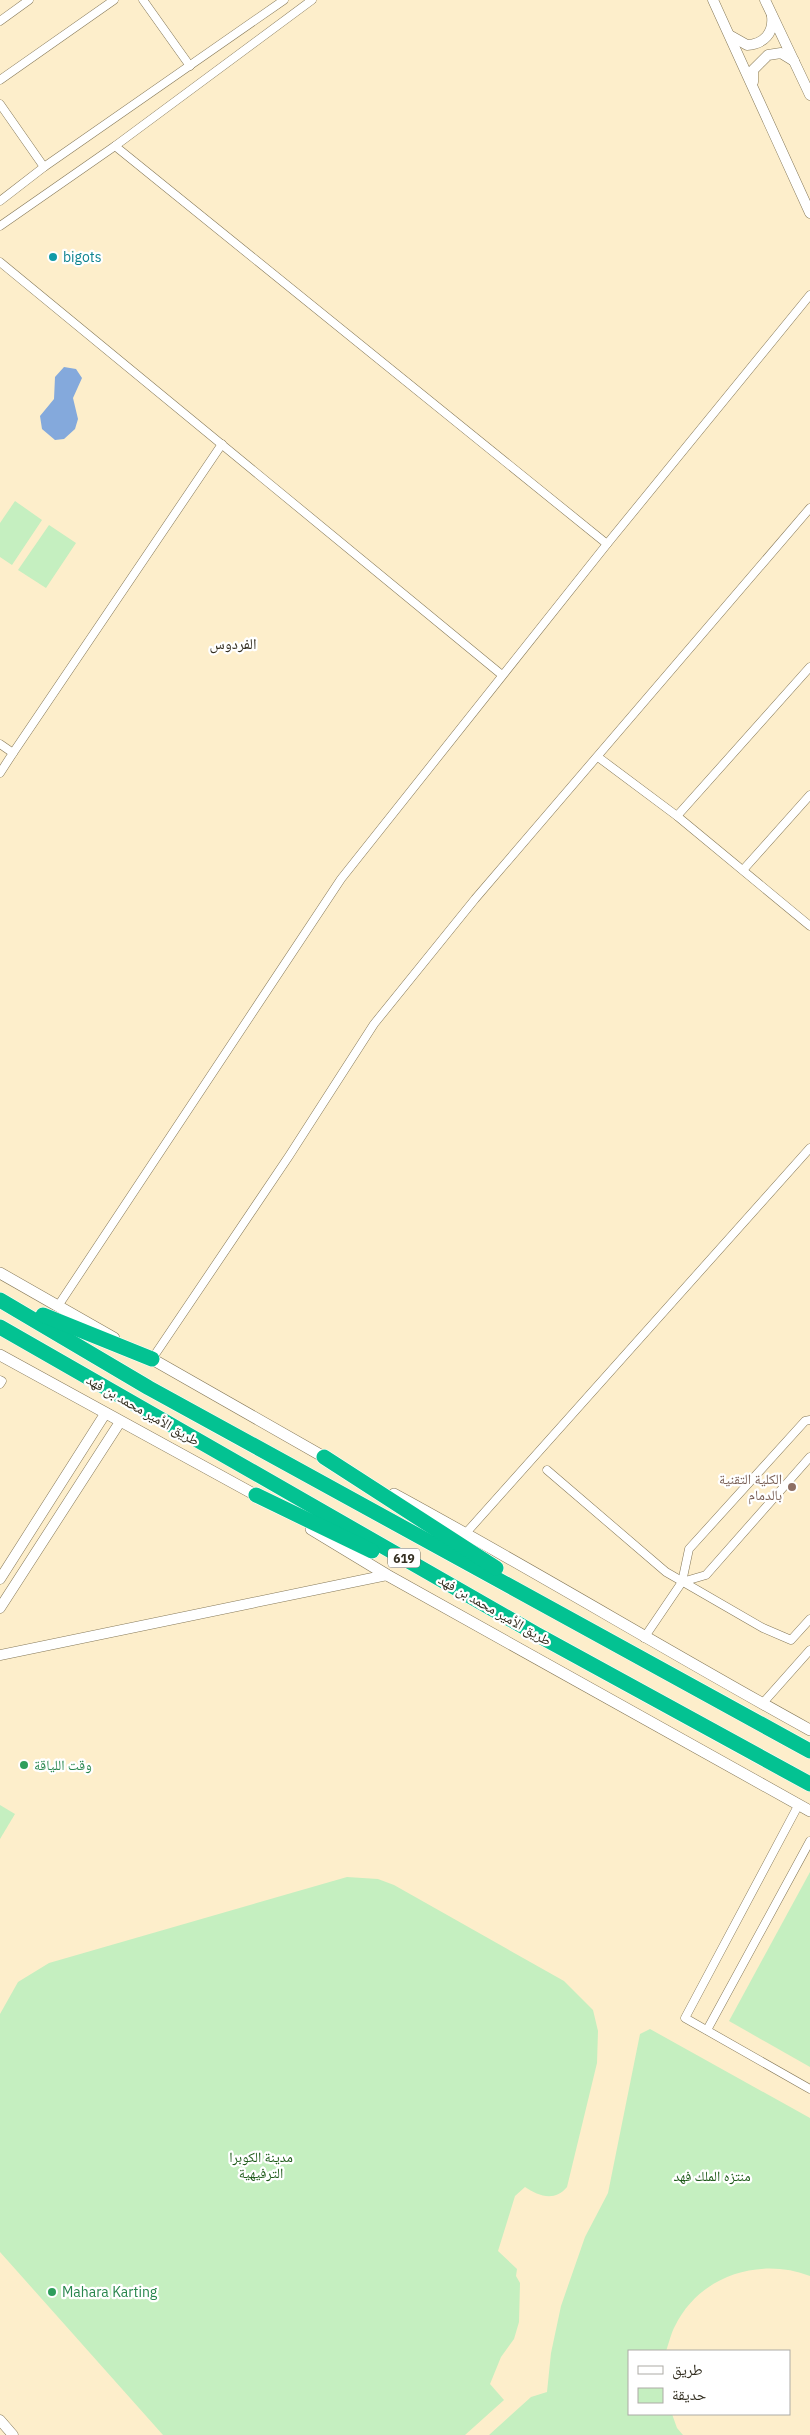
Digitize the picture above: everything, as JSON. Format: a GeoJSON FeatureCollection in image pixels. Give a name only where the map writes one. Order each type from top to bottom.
{"type":"FeatureCollection","features":[{"type":"Feature","properties":{"kind":"highway"},"geometry":{"type":"LineString","coordinates":[[0,1295],[64,1325],[152,1359]]}},
{"type":"Feature","properties":{"kind":"highway","name":"طريق الأمير محمد بن فهد"},"geometry":{"type":"LineString","coordinates":[[0,1300],[149,1388],[810,1751]]}},
{"type":"Feature","properties":{"kind":"highway","name":"طريق الأمير محمد بن فهد"},"geometry":{"type":"LineString","coordinates":[[0,1327],[536,1634],[810,1784]]}},
{"type":"Feature","properties":{"kind":"highway"},"geometry":{"type":"LineString","coordinates":[[324,1457],[607,1639]]}},
{"type":"Feature","properties":{"kind":"highway"},"geometry":{"type":"LineString","coordinates":[[256,1495],[430,1579],[536,1634]]}},
{"type":"Feature","properties":{"kind":"main road"},"geometry":{"type":"LineString","coordinates":[[0,1274],[324,1457],[466,1533],[644,1638],[810,1730]]}},
{"type":"Feature","properties":{"kind":"main road"},"geometry":{"type":"LineString","coordinates":[[0,1355],[256,1495],[387,1575],[810,1811]]}},
{"type":"Feature","properties":{"kind":"street"},"geometry":{"type":"LineString","coordinates":[[0,21],[29,0]]}},
{"type":"Feature","properties":{"kind":"street"},"geometry":{"type":"LineString","coordinates":[[0,80],[114,0]]}},
{"type":"Feature","properties":{"kind":"street"},"geometry":{"type":"LineString","coordinates":[[143,0],[190,66]]}},
{"type":"Feature","properties":{"kind":"street"},"geometry":{"type":"LineString","coordinates":[[0,201],[44,167],[283,0]]}},
{"type":"Feature","properties":{"kind":"street"},"geometry":{"type":"LineString","coordinates":[[0,226],[115,146],[312,0]]}},
{"type":"Feature","properties":{"kind":"street"},"geometry":{"type":"LineString","coordinates":[[713,0],[731,35],[810,212]]}},
{"type":"Feature","properties":{"kind":"street"},"geometry":{"type":"LineString","coordinates":[[765,0],[799,68],[810,95]]}},
{"type":"Feature","properties":{"kind":"street"},"geometry":{"type":"LineString","coordinates":[[731,35],[747,45],[761,42],[772,27],[772,15]]}},
{"type":"Feature","properties":{"kind":"street"},"geometry":{"type":"LineString","coordinates":[[754,86],[753,70],[768,55],[781,53],[788,55],[799,68]]}},
{"type":"Feature","properties":{"kind":"street"},"geometry":{"type":"LineString","coordinates":[[0,104],[44,167]]}},
{"type":"Feature","properties":{"kind":"street"},"geometry":{"type":"LineString","coordinates":[[115,146],[607,544]]}},
{"type":"Feature","properties":{"kind":"street"},"geometry":{"type":"LineString","coordinates":[[0,262],[502,675]]}},
{"type":"Feature","properties":{"kind":"street"},"geometry":{"type":"LineString","coordinates":[[58,1306],[341,879],[607,544],[810,295]]}},
{"type":"Feature","properties":{"kind":"street"},"geometry":{"type":"LineString","coordinates":[[0,773],[222,444]]}},
{"type":"Feature","properties":{"kind":"street"},"geometry":{"type":"LineString","coordinates":[[152,1359],[374,1024],[475,899],[810,508]]}},
{"type":"Feature","properties":{"kind":"street"},"geometry":{"type":"LineString","coordinates":[[677,816],[810,667]]}},
{"type":"Feature","properties":{"kind":"street"},"geometry":{"type":"LineString","coordinates":[[0,744],[13,753]]}},
{"type":"Feature","properties":{"kind":"street"},"geometry":{"type":"LineString","coordinates":[[598,757],[677,816],[810,926]]}},
{"type":"Feature","properties":{"kind":"street"},"geometry":{"type":"LineString","coordinates":[[743,870],[810,795]]}},
{"type":"Feature","properties":{"kind":"street"},"geometry":{"type":"LineString","coordinates":[[466,1533],[810,1148]]}},
{"type":"Feature","properties":{"kind":"street"},"geometry":{"type":"LineString","coordinates":[[0,1380],[2,1381],[0,1384]]}},
{"type":"Feature","properties":{"kind":"street"},"geometry":{"type":"LineString","coordinates":[[0,1579],[106,1414]]}},
{"type":"Feature","properties":{"kind":"street"},"geometry":{"type":"LineString","coordinates":[[644,1638],[682,1582],[689,1549],[805,1421],[810,1420]]}},
{"type":"Feature","properties":{"kind":"street"},"geometry":{"type":"LineString","coordinates":[[0,1608],[120,1422]]}},
{"type":"Feature","properties":{"kind":"street"},"geometry":{"type":"LineString","coordinates":[[682,1582],[706,1575],[810,1457]]}},
{"type":"Feature","properties":{"kind":"street"},"geometry":{"type":"LineString","coordinates":[[547,1470],[666,1572],[763,1628],[791,1640],[810,1619]]}},
{"type":"Feature","properties":{"kind":"street"},"geometry":{"type":"LineString","coordinates":[[0,1655],[387,1575]]}},
{"type":"Feature","properties":{"kind":"street"},"geometry":{"type":"LineString","coordinates":[[762,1704],[810,1650]]}},
{"type":"Feature","properties":{"kind":"street"},"geometry":{"type":"LineString","coordinates":[[799,1804],[685,2018],[810,2089]]}},
{"type":"Feature","properties":{"kind":"street"},"geometry":{"type":"LineString","coordinates":[[707,2030],[810,1841]]}},
{"type":"Feature","properties":{"kind":"street"},"geometry":{"type":"LineString","coordinates":[[0,2420],[13,2435]]}},
{"type":"Feature","properties":{"kind":"green space"},"geometry":{"type":"Polygon","coordinates":[[[15,501],[42,520],[12,565],[0,557],[0,523],[15,501]]]}},
{"type":"Feature","properties":{"kind":"green space"},"geometry":{"type":"Polygon","coordinates":[[[49,525],[76,543],[46,588],[18,570],[49,525]]]}},
{"type":"Feature","properties":{"kind":"green space"},"geometry":{"type":"Polygon","coordinates":[[[0,1805],[15,1814],[0,1839],[0,1805]]]}},
{"type":"Feature","properties":{"kind":"green space"},"geometry":{"type":"Polygon","coordinates":[[[810,1872],[810,2067],[729,2021],[810,1872]]]}},
{"type":"Feature","properties":{"kind":"green space","name":"مدينة الكوبرا الترفيهية"},"geometry":{"type":"Polygon","coordinates":[[[347,1877],[378,1879],[394,1885],[564,1981],[593,2010],[598,2031],[597,2063],[567,2187],[557,2195],[546,2196],[535,2193],[525,2187],[515,2196],[498,2251],[517,2269],[516,2276],[520,2283],[519,2322],[514,2339],[501,2357],[490,2384],[504,2400],[465,2435],[163,2435],[0,2252],[0,2014],[18,1982],[49,1963],[347,1877]]]}},
{"type":"Feature","properties":{"kind":"green space","name":"منتزه الملك فهد"},"geometry":{"type":"Polygon","coordinates":[[[650,2029],[810,2118],[810,2276],[791,2271],[771,2269],[752,2270],[733,2275],[716,2283],[700,2294],[686,2308],[674,2329],[666,2350],[628,2350],[628,2415],[672,2415],[677,2428],[683,2435],[489,2435],[531,2397],[547,2392],[551,2353],[561,2306],[585,2237],[608,2193],[640,2034],[650,2029]]]}},
{"type":"Feature","properties":{"kind":"water"},"geometry":{"type":"Polygon","coordinates":[[[64,367],[76,369],[82,378],[73,398],[78,419],[75,429],[64,439],[55,440],[42,429],[40,416],[54,399],[55,377],[64,367]]]}},
{"type":"Feature","properties":{"kind":"place","name":"bigots"},"geometry":{"type":"Point","coordinates":[53,257]}},
{"type":"Feature","properties":{"kind":"place","name":"الكلية التقنية بالدمام"},"geometry":{"type":"Point","coordinates":[792,1487]}},
{"type":"Feature","properties":{"kind":"place","name":"وقت اللياقة"},"geometry":{"type":"Point","coordinates":[24,1765]}},
{"type":"Feature","properties":{"kind":"place","name":"Mahara Karting"},"geometry":{"type":"Point","coordinates":[52,2292]}},
{"type":"Feature","properties":{"kind":"district","name":"الفردوس"},"geometry":{"type":"Point","coordinates":[233,643]}}]}
